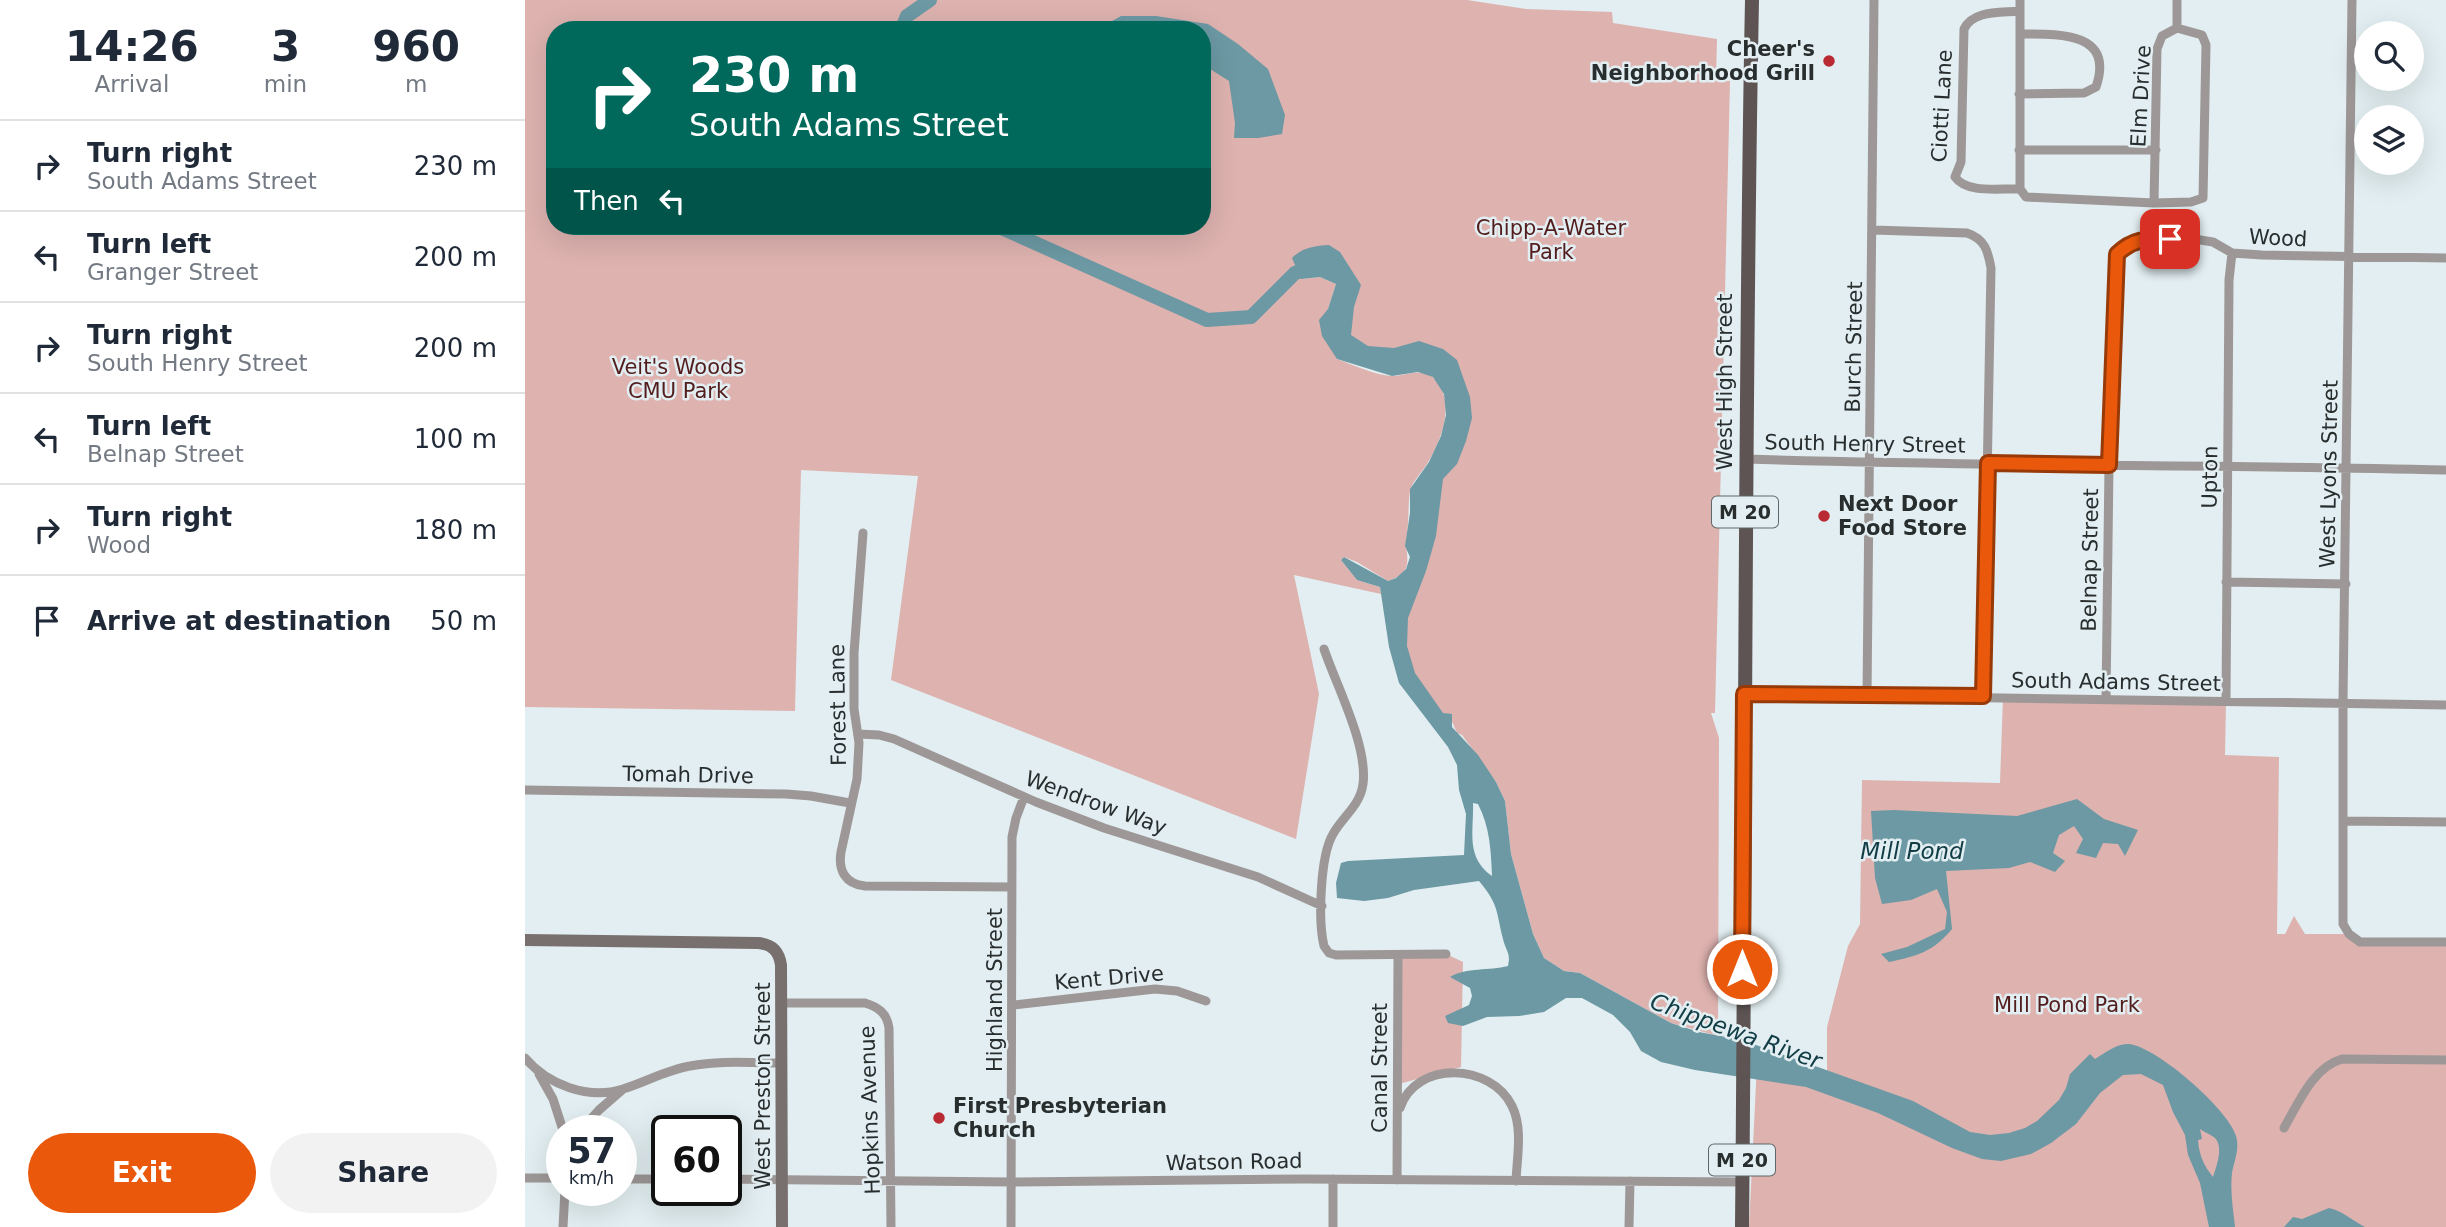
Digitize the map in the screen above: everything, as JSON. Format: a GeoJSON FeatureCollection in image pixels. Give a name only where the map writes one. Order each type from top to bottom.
{"type":"FeatureCollection","features":[{"type":"Feature","properties":{"kind":"main road","name":"West High Street"},"geometry":{"type":"LineString","coordinates":[[1742,1227],[1744,694],[1752,0]]}},
{"type":"Feature","properties":{"kind":"street","name":"Burch Street"},"geometry":{"type":"LineString","coordinates":[[1867,695],[1874,0]]}},
{"type":"Feature","properties":{"kind":"street"},"geometry":{"type":"LineString","coordinates":[[2020,0],[2020,189],[2026,197],[2154,203],[2191,202],[2203,198],[2206,45],[2202,35],[2177,28]]}},
{"type":"Feature","properties":{"kind":"street","name":"Elm Drive"},"geometry":{"type":"LineString","coordinates":[[2154,203],[2157,49],[2162,36],[2177,28],[2177,0]]}},
{"type":"Feature","properties":{"kind":"street","name":"West Lyons Street"},"geometry":{"type":"LineString","coordinates":[[2352,0],[2343,702],[2343,924],[2349,934],[2360,942],[2446,942]]}},
{"type":"Feature","properties":{"kind":"street","name":"Ciotti Lane"},"geometry":{"type":"LineString","coordinates":[[2019,11],[1976,16],[1968,21],[1964,29],[1961,162],[1955,177],[1960,184],[1970,188],[2020,189]]}},
{"type":"Feature","properties":{"kind":"street"},"geometry":{"type":"LineString","coordinates":[[2019,94],[2084,93],[2096,87],[2101,74],[2097,53],[2080,39],[2058,34],[2020,34]]}},
{"type":"Feature","properties":{"kind":"street"},"geometry":{"type":"LineString","coordinates":[[2019,150],[2156,150]]}},
{"type":"Feature","properties":{"kind":"street"},"geometry":{"type":"LineString","coordinates":[[1873,230],[1967,233],[1978,237],[1988,249],[1991,268],[1983,696]]}},
{"type":"Feature","properties":{"kind":"street","name":"Wood"},"geometry":{"type":"LineString","coordinates":[[2117,254],[2128,243],[2147,239],[2213,242],[2232,253],[2349,258],[2446,258]]}},
{"type":"Feature","properties":{"kind":"street","name":"Upton"},"geometry":{"type":"LineString","coordinates":[[2226,701],[2229,280],[2232,253]]}},
{"type":"Feature","properties":{"kind":"street","name":"Belnap Street"},"geometry":{"type":"LineString","coordinates":[[2106,699],[2109,465],[2117,254]]}},
{"type":"Feature","properties":{"kind":"street","name":"South Henry Street"},"geometry":{"type":"LineString","coordinates":[[1746,459],[2446,470]]}},
{"type":"Feature","properties":{"kind":"street","name":"Forest Lane"},"geometry":{"type":"LineString","coordinates":[[863,533],[854,653],[854,709],[858,734],[856,785],[840,859],[844,874],[851,883],[865,886],[1012,887]]}},
{"type":"Feature","properties":{"kind":"street"},"geometry":{"type":"LineString","coordinates":[[2226,582],[2346,584]]}},
{"type":"Feature","properties":{"kind":"street"},"geometry":{"type":"LineString","coordinates":[[1325,649],[1360,748],[1363,774],[1361,792],[1356,804],[1333,833],[1326,850],[1323,869],[1323,942],[1329,953],[1341,956],[1446,954]]}},
{"type":"Feature","properties":{"kind":"street","name":"South Adams Street"},"geometry":{"type":"LineString","coordinates":[[1744,694],[2446,705]]}},
{"type":"Feature","properties":{"kind":"street","name":"Wendrow Way"},"geometry":{"type":"LineString","coordinates":[[858,734],[894,739],[1024,797],[1104,828],[1266,880],[1322,906]]}},
{"type":"Feature","properties":{"kind":"street","name":"Tomah Drive"},"geometry":{"type":"LineString","coordinates":[[525,790],[786,794],[850,803]]}},
{"type":"Feature","properties":{"kind":"street","name":"Highland Street"},"geometry":{"type":"LineString","coordinates":[[1011,1227],[1013,831],[1024,797]]}},
{"type":"Feature","properties":{"kind":"street"},"geometry":{"type":"LineString","coordinates":[[2343,821],[2446,822]]}},
{"type":"Feature","properties":{"kind":"street","name":"West Preston Street"},"geometry":{"type":"LineString","coordinates":[[525,940],[758,943],[773,947],[781,961],[782,1227]]}},
{"type":"Feature","properties":{"kind":"street","name":"Canal Street"},"geometry":{"type":"LineString","coordinates":[[1397,1180],[1398,956]]}},
{"type":"Feature","properties":{"kind":"street","name":"Kent Drive"},"geometry":{"type":"LineString","coordinates":[[1013,1005],[1155,989],[1177,991],[1206,1002]]}},
{"type":"Feature","properties":{"kind":"street","name":"Hopkins Avenue"},"geometry":{"type":"LineString","coordinates":[[782,1003],[865,1003],[885,1014],[889,1028],[891,1227]]}},
{"type":"Feature","properties":{"kind":"street"},"geometry":{"type":"LineString","coordinates":[[525,1058],[538,1071],[561,1084],[582,1091],[608,1092],[692,1065],[782,1063]]}},
{"type":"Feature","properties":{"kind":"street"},"geometry":{"type":"LineString","coordinates":[[2284,1128],[2318,1074],[2329,1062],[2342,1059],[2446,1060]]}},
{"type":"Feature","properties":{"kind":"street"},"geometry":{"type":"LineString","coordinates":[[538,1071],[558,1115]]}},
{"type":"Feature","properties":{"kind":"street"},"geometry":{"type":"LineString","coordinates":[[1398,1113],[1410,1090],[1435,1077],[1459,1072],[1475,1074],[1489,1081],[1506,1096],[1515,1112],[1518,1130],[1517,1181]]}},
{"type":"Feature","properties":{"kind":"street"},"geometry":{"type":"LineString","coordinates":[[594,1115],[625,1088]]}},
{"type":"Feature","properties":{"kind":"street"},"geometry":{"type":"LineString","coordinates":[[525,1178],[546,1178]]}},
{"type":"Feature","properties":{"kind":"street","name":"Watson Road"},"geometry":{"type":"LineString","coordinates":[[742,1179],[1742,1182]]}},
{"type":"Feature","properties":{"kind":"street"},"geometry":{"type":"LineString","coordinates":[[1333,1179],[1333,1227]]}},
{"type":"Feature","properties":{"kind":"street"},"geometry":{"type":"LineString","coordinates":[[1629,1227],[1630,1181]]}},
{"type":"Feature","properties":{"kind":"street"},"geometry":{"type":"LineString","coordinates":[[563,1227],[564,1206]]}},
{"type":"Feature","properties":{"kind":"green space"},"geometry":{"type":"Polygon","coordinates":[[[525,0],[1467,0],[1526,9],[1612,12],[1613,23],[1717,39],[1716,80],[1730,81],[1715,713],[1711,713],[1719,738],[1718,1036],[1671,1023],[1580,973],[1564,971],[1544,958],[1533,934],[1511,854],[1505,801],[1496,782],[1462,735],[1457,733],[1451,719],[1443,714],[1394,654],[1460,407],[1433,369],[1355,357],[1339,271],[1301,279],[1320,277],[1336,284],[1328,309],[1337,359],[1387,376],[1415,373],[1431,375],[1441,388],[1446,410],[1438,444],[1410,491],[1407,562],[1403,572],[1388,581],[1357,562],[1344,557],[1341,560],[1357,580],[1380,587],[1381,594],[1294,575],[1319,694],[1296,839],[891,680],[918,476],[801,470],[795,711],[525,707],[525,0]]]}},
{"type":"Feature","properties":{"kind":"green space","name":"Mill Pond Park"},"geometry":{"type":"Polygon","coordinates":[[[2003,697],[2226,701],[2225,755],[2279,757],[2277,934],[2285,934],[2294,916],[2305,934],[2349,934],[2360,942],[2446,942],[2446,1227],[1749,1227],[1757,1064],[1827,1088],[1827,1027],[1848,946],[1860,924],[1862,780],[2000,783],[2003,697]]]}},
{"type":"Feature","properties":{"kind":"green space"},"geometry":{"type":"Polygon","coordinates":[[[1446,954],[1463,962],[1461,1067],[1399,1084],[1398,956],[1446,954]]]}},
{"type":"Feature","properties":{"kind":"water"},"geometry":{"type":"Polygon","coordinates":[[[1121,16],[1156,16],[1188,21],[1112,21],[1121,16]]]}},
{"type":"Feature","properties":{"kind":"water"},"geometry":{"type":"Polygon","coordinates":[[[1211,26],[1268,69],[1285,115],[1282,134],[1234,138],[1235,123],[1229,81],[1211,70],[1211,26]]]}},
{"type":"Feature","properties":{"kind":"water"},"geometry":{"type":"Polygon","coordinates":[[[1329,245],[1340,252],[1361,285],[1354,307],[1351,335],[1368,346],[1394,348],[1419,341],[1443,349],[1457,360],[1470,397],[1472,418],[1457,464],[1443,479],[1436,536],[1408,618],[1407,646],[1415,673],[1443,713],[1452,714],[1452,727],[1478,755],[1505,801],[1511,854],[1533,934],[1544,958],[1564,971],[1580,973],[1671,1023],[1699,1032],[1742,1040],[1913,1101],[1970,1132],[1990,1135],[2025,1128],[2037,1121],[2059,1100],[2070,1074],[2090,1054],[2095,1059],[2125,1044],[2141,1048],[2157,1056],[2190,1081],[2231,1125],[2237,1146],[2231,1180],[2235,1227],[2209,1227],[2200,1183],[2188,1155],[2185,1135],[2163,1085],[2141,1074],[2123,1075],[2100,1093],[2076,1124],[2051,1143],[2031,1154],[2001,1161],[1982,1159],[1952,1148],[1878,1113],[1806,1087],[1695,1070],[1661,1062],[1641,1051],[1630,1032],[1613,1015],[1582,998],[1566,998],[1544,1012],[1487,1017],[1463,1026],[1448,1023],[1445,1016],[1469,1005],[1472,996],[1470,988],[1450,977],[1464,972],[1508,966],[1509,955],[1496,908],[1479,881],[1414,890],[1388,898],[1364,901],[1337,898],[1336,883],[1341,863],[1348,861],[1464,855],[1466,814],[1459,790],[1457,765],[1448,747],[1399,683],[1389,647],[1380,587],[1357,580],[1341,560],[1344,557],[1388,581],[1406,569],[1410,557],[1405,546],[1410,489],[1429,462],[1441,436],[1446,415],[1444,394],[1433,377],[1418,372],[1392,376],[1337,359],[1322,336],[1319,320],[1328,309],[1336,284],[1320,277],[1301,279],[1292,258],[1305,249],[1329,245]],[[1473,803],[1474,852],[1483,869],[1492,876],[1487,830],[1478,804],[1473,803]],[[2200,1129],[2202,1139],[2198,1140],[2199,1151],[2213,1177],[2219,1157],[2218,1142],[2200,1129]]]}},
{"type":"Feature","properties":{"kind":"water","name":"Mill Pond"},"geometry":{"type":"Polygon","coordinates":[[[2077,799],[2104,819],[2138,830],[2125,856],[2118,844],[2103,843],[2096,858],[2076,853],[2083,839],[2074,826],[2059,835],[2053,853],[2065,861],[2055,872],[2030,862],[2009,868],[1946,871],[1952,929],[1938,943],[1916,955],[1889,962],[1881,954],[1907,947],[1945,929],[1947,912],[1937,889],[1911,900],[1882,904],[1875,878],[1871,811],[2017,816],[2077,799]]]}},
{"type":"Feature","properties":{"kind":"water"},"geometry":{"type":"Polygon","coordinates":[[[2329,1208],[2343,1213],[2365,1227],[2284,1227],[2293,1217],[2302,1219],[2329,1208]]]}},
{"type":"Feature","properties":{"kind":"waterway","name":"Chippewa River"},"geometry":{"type":"LineString","coordinates":[[905,21],[907,16],[930,0]]}},
{"type":"Feature","properties":{"kind":"waterway","name":"Chippewa River"},"geometry":{"type":"LineString","coordinates":[[1017,235],[1207,320],[1251,317],[1295,273],[1313,267]]}},
{"type":"Feature","properties":{"kind":"place","name":"Cheer's Neighborhood Grill"},"geometry":{"type":"Point","coordinates":[1829,61]}},
{"type":"Feature","properties":{"kind":"place","name":"Next Door Food Store"},"geometry":{"type":"Point","coordinates":[1824,516]}},
{"type":"Feature","properties":{"kind":"place","name":"First Presbyterian Church"},"geometry":{"type":"Point","coordinates":[939,1118]}},
{"type":"Feature","properties":{"kind":"route"},"geometry":{"type":"LineString","coordinates":[[1742,969],[1744,694],[1983,696],[1988,463],[2109,465],[2117,254],[2128,243],[2147,239],[2170,239]]}},
{"type":"Feature","properties":{"kind":"park label","name":"Chipp-A-Water Park"},"geometry":{"type":"Point","coordinates":[1551,240]}},
{"type":"Feature","properties":{"kind":"park label","name":"Veit's Woods CMU Park"},"geometry":{"type":"Point","coordinates":[678,379]}}]}
